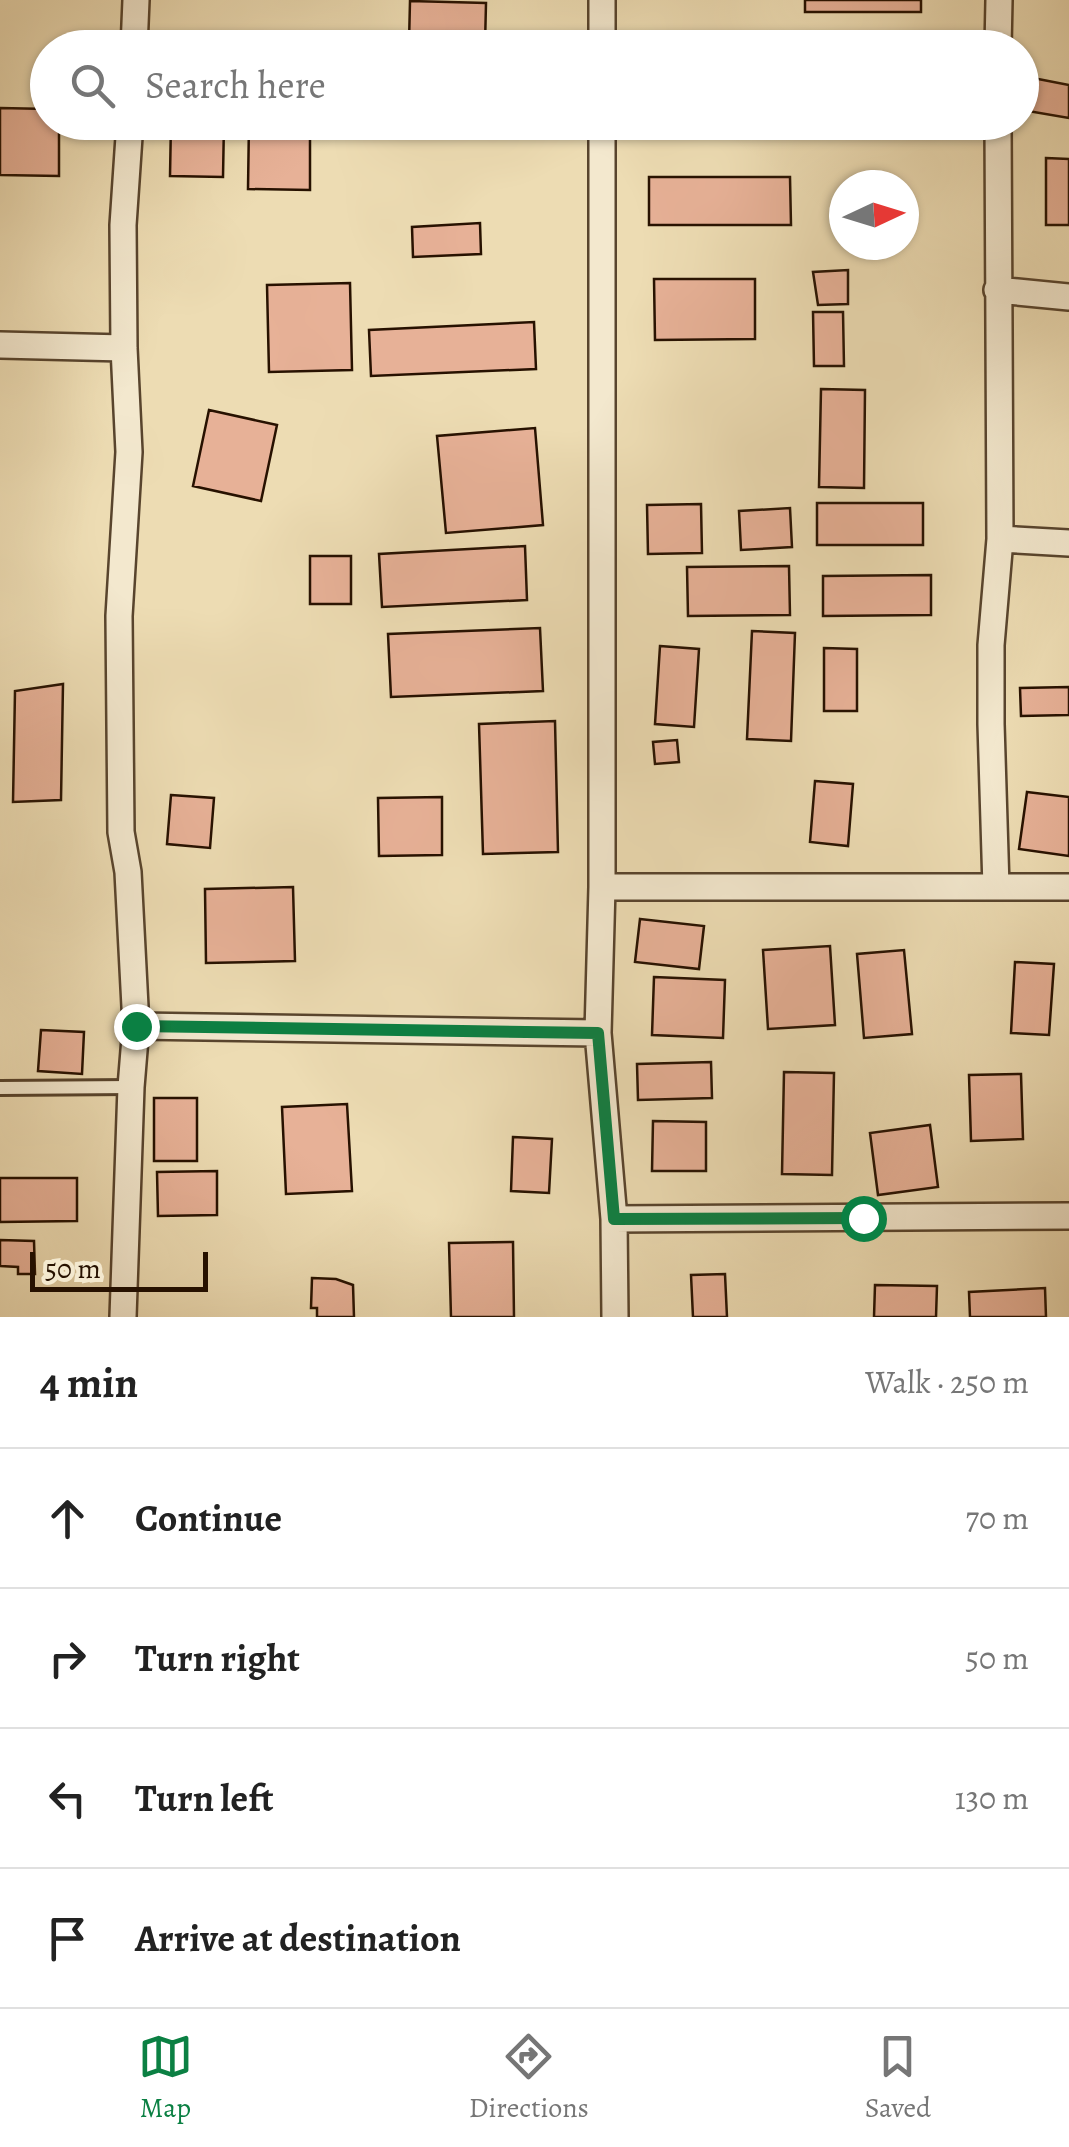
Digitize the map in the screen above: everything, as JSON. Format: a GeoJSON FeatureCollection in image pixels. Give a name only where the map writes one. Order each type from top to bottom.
{"type":"FeatureCollection","features":[{"type":"Feature","properties":{"kind":"street"},"geometry":{"type":"LineString","coordinates":[[135,30],[136,0]]}},
{"type":"Feature","properties":{"kind":"street"},"geometry":{"type":"LineString","coordinates":[[602,0],[602,30]]}},
{"type":"Feature","properties":{"kind":"street"},"geometry":{"type":"LineString","coordinates":[[998,30],[999,0]]}},
{"type":"Feature","properties":{"kind":"street"},"geometry":{"type":"LineString","coordinates":[[124,1317],[136,1026],[128,872],[121,832],[120,616],[129,452],[123,225],[129,140]]}},
{"type":"Feature","properties":{"kind":"street"},"geometry":{"type":"LineString","coordinates":[[602,140],[602,887],[598,1033],[614,1219],[615,1317]]}},
{"type":"Feature","properties":{"kind":"street"},"geometry":{"type":"LineString","coordinates":[[996,887],[991,645],[1000,539],[998,140]]}},
{"type":"Feature","properties":{"kind":"street"},"geometry":{"type":"LineString","coordinates":[[997,290],[1069,297]]}},
{"type":"Feature","properties":{"kind":"street"},"geometry":{"type":"LineString","coordinates":[[0,345],[124,348]]}},
{"type":"Feature","properties":{"kind":"street"},"geometry":{"type":"LineString","coordinates":[[1000,539],[1069,543]]}},
{"type":"Feature","properties":{"kind":"street"},"geometry":{"type":"LineString","coordinates":[[602,887],[1069,887]]}},
{"type":"Feature","properties":{"kind":"street"},"geometry":{"type":"LineString","coordinates":[[136,1026],[598,1033]]}},
{"type":"Feature","properties":{"kind":"street"},"geometry":{"type":"LineString","coordinates":[[614,1219],[1069,1216]]}},
{"type":"Feature","properties":{"kind":"lane"},"geometry":{"type":"LineString","coordinates":[[0,1088],[131,1087]]}},
{"type":"Feature","properties":{"kind":"building"},"geometry":{"type":"Polygon","coordinates":[[[805,0],[921,0],[921,12],[805,12],[805,0]]]}},
{"type":"Feature","properties":{"kind":"building"},"geometry":{"type":"Polygon","coordinates":[[[410,1],[486,3],[485,30],[409,30],[410,1]]]}},
{"type":"Feature","properties":{"kind":"building"},"geometry":{"type":"Polygon","coordinates":[[[1039,79],[1069,85],[1069,118],[1039,113],[1039,79]]]}},
{"type":"Feature","properties":{"kind":"building"},"geometry":{"type":"Polygon","coordinates":[[[0,108],[30,109],[30,140],[59,140],[59,176],[0,175],[0,108]]]}},
{"type":"Feature","properties":{"kind":"building"},"geometry":{"type":"Polygon","coordinates":[[[171,140],[224,140],[223,177],[170,176],[171,140]]]}},
{"type":"Feature","properties":{"kind":"building"},"geometry":{"type":"Polygon","coordinates":[[[249,140],[310,140],[310,190],[248,189],[249,140]]]}},
{"type":"Feature","properties":{"kind":"building"},"geometry":{"type":"Polygon","coordinates":[[[1046,158],[1069,159],[1069,225],[1046,225],[1046,158]]]}},
{"type":"Feature","properties":{"kind":"building"},"geometry":{"type":"Polygon","coordinates":[[[649,177],[790,177],[791,225],[649,225],[649,177]]]}},
{"type":"Feature","properties":{"kind":"building"},"geometry":{"type":"Polygon","coordinates":[[[480,223],[481,254],[413,257],[412,227],[480,223]]]}},
{"type":"Feature","properties":{"kind":"building"},"geometry":{"type":"Polygon","coordinates":[[[848,270],[848,304],[818,305],[813,272],[848,270]]]}},
{"type":"Feature","properties":{"kind":"building"},"geometry":{"type":"Polygon","coordinates":[[[654,279],[755,279],[755,339],[655,340],[654,279]]]}},
{"type":"Feature","properties":{"kind":"building"},"geometry":{"type":"Polygon","coordinates":[[[350,283],[352,370],[269,372],[267,285],[350,283]]]}},
{"type":"Feature","properties":{"kind":"building"},"geometry":{"type":"Polygon","coordinates":[[[813,312],[843,312],[844,366],[814,366],[813,312]]]}},
{"type":"Feature","properties":{"kind":"building"},"geometry":{"type":"Polygon","coordinates":[[[534,322],[536,369],[371,376],[369,330],[534,322]]]}},
{"type":"Feature","properties":{"kind":"building"},"geometry":{"type":"Polygon","coordinates":[[[821,389],[865,390],[864,488],[819,487],[821,389]]]}},
{"type":"Feature","properties":{"kind":"building"},"geometry":{"type":"Polygon","coordinates":[[[209,410],[277,425],[261,501],[193,486],[209,410]]]}},
{"type":"Feature","properties":{"kind":"building"},"geometry":{"type":"Polygon","coordinates":[[[535,428],[543,525],[446,533],[437,436],[535,428]]]}},
{"type":"Feature","properties":{"kind":"building"},"geometry":{"type":"Polygon","coordinates":[[[817,503],[923,503],[923,545],[817,545],[817,503]]]}},
{"type":"Feature","properties":{"kind":"building"},"geometry":{"type":"Polygon","coordinates":[[[701,504],[702,553],[648,554],[647,505],[701,504]]]}},
{"type":"Feature","properties":{"kind":"building"},"geometry":{"type":"Polygon","coordinates":[[[790,508],[792,547],[741,550],[739,511],[790,508]]]}},
{"type":"Feature","properties":{"kind":"building"},"geometry":{"type":"Polygon","coordinates":[[[525,546],[527,600],[382,607],[379,554],[525,546]]]}},
{"type":"Feature","properties":{"kind":"building"},"geometry":{"type":"Polygon","coordinates":[[[310,556],[351,556],[351,604],[310,604],[310,556]]]}},
{"type":"Feature","properties":{"kind":"building"},"geometry":{"type":"Polygon","coordinates":[[[789,566],[790,615],[688,616],[687,567],[789,566]]]}},
{"type":"Feature","properties":{"kind":"building"},"geometry":{"type":"Polygon","coordinates":[[[931,575],[931,615],[823,616],[823,576],[931,575]]]}},
{"type":"Feature","properties":{"kind":"building"},"geometry":{"type":"Polygon","coordinates":[[[540,628],[543,691],[391,697],[388,634],[540,628]]]}},
{"type":"Feature","properties":{"kind":"building"},"geometry":{"type":"Polygon","coordinates":[[[752,631],[795,633],[791,741],[747,739],[752,631]]]}},
{"type":"Feature","properties":{"kind":"building"},"geometry":{"type":"Polygon","coordinates":[[[660,646],[699,649],[694,727],[655,724],[660,646]]]}},
{"type":"Feature","properties":{"kind":"building"},"geometry":{"type":"Polygon","coordinates":[[[824,648],[857,649],[857,711],[824,711],[824,648]]]}},
{"type":"Feature","properties":{"kind":"building"},"geometry":{"type":"Polygon","coordinates":[[[63,684],[61,800],[13,802],[15,691],[63,684]]]}},
{"type":"Feature","properties":{"kind":"building"},"geometry":{"type":"Polygon","coordinates":[[[1069,687],[1069,715],[1021,716],[1020,688],[1069,687]]]}},
{"type":"Feature","properties":{"kind":"building"},"geometry":{"type":"Polygon","coordinates":[[[555,721],[558,852],[483,854],[479,724],[555,721]]]}},
{"type":"Feature","properties":{"kind":"building"},"geometry":{"type":"Polygon","coordinates":[[[677,740],[679,762],[655,764],[653,742],[677,740]]]}},
{"type":"Feature","properties":{"kind":"building"},"geometry":{"type":"Polygon","coordinates":[[[815,781],[853,784],[848,846],[810,842],[815,781]]]}},
{"type":"Feature","properties":{"kind":"building"},"geometry":{"type":"Polygon","coordinates":[[[1027,792],[1069,797],[1069,856],[1019,849],[1027,792]]]}},
{"type":"Feature","properties":{"kind":"building"},"geometry":{"type":"Polygon","coordinates":[[[171,795],[214,798],[210,848],[167,844],[171,795]]]}},
{"type":"Feature","properties":{"kind":"building"},"geometry":{"type":"Polygon","coordinates":[[[442,797],[442,855],[379,856],[378,798],[442,797]]]}},
{"type":"Feature","properties":{"kind":"building"},"geometry":{"type":"Polygon","coordinates":[[[293,887],[295,961],[206,963],[205,889],[293,887]]]}},
{"type":"Feature","properties":{"kind":"building"},"geometry":{"type":"Polygon","coordinates":[[[640,919],[704,926],[699,969],[635,962],[640,919]]]}},
{"type":"Feature","properties":{"kind":"building"},"geometry":{"type":"Polygon","coordinates":[[[830,946],[835,1025],[768,1029],[763,950],[830,946]]]}},
{"type":"Feature","properties":{"kind":"building"},"geometry":{"type":"Polygon","coordinates":[[[904,950],[912,1034],[864,1038],[857,954],[904,950]]]}},
{"type":"Feature","properties":{"kind":"building"},"geometry":{"type":"Polygon","coordinates":[[[1015,962],[1054,964],[1049,1035],[1011,1033],[1015,962]]]}},
{"type":"Feature","properties":{"kind":"building"},"geometry":{"type":"Polygon","coordinates":[[[654,977],[725,980],[723,1038],[652,1035],[654,977]]]}},
{"type":"Feature","properties":{"kind":"building"},"geometry":{"type":"Polygon","coordinates":[[[41,1030],[84,1032],[82,1074],[38,1071],[41,1030]]]}},
{"type":"Feature","properties":{"kind":"building"},"geometry":{"type":"Polygon","coordinates":[[[711,1062],[712,1098],[638,1100],[637,1064],[711,1062]]]}},
{"type":"Feature","properties":{"kind":"building"},"geometry":{"type":"Polygon","coordinates":[[[784,1072],[834,1073],[832,1175],[782,1174],[784,1072]]]}},
{"type":"Feature","properties":{"kind":"building"},"geometry":{"type":"Polygon","coordinates":[[[1021,1074],[1023,1139],[971,1141],[969,1075],[1021,1074]]]}},
{"type":"Feature","properties":{"kind":"building"},"geometry":{"type":"Polygon","coordinates":[[[154,1098],[197,1098],[197,1161],[154,1161],[154,1098]]]}},
{"type":"Feature","properties":{"kind":"building"},"geometry":{"type":"Polygon","coordinates":[[[347,1104],[352,1191],[286,1194],[282,1107],[347,1104]]]}},
{"type":"Feature","properties":{"kind":"building"},"geometry":{"type":"Polygon","coordinates":[[[653,1121],[706,1122],[706,1171],[652,1171],[653,1121]]]}},
{"type":"Feature","properties":{"kind":"building"},"geometry":{"type":"Polygon","coordinates":[[[930,1125],[938,1187],[878,1195],[870,1133],[930,1125]]]}},
{"type":"Feature","properties":{"kind":"building"},"geometry":{"type":"Polygon","coordinates":[[[513,1137],[552,1139],[549,1193],[511,1191],[513,1137]]]}},
{"type":"Feature","properties":{"kind":"building"},"geometry":{"type":"Polygon","coordinates":[[[217,1171],[217,1215],[158,1216],[157,1172],[217,1171]]]}},
{"type":"Feature","properties":{"kind":"building"},"geometry":{"type":"Polygon","coordinates":[[[0,1178],[77,1178],[77,1221],[0,1222],[0,1178]]]}},
{"type":"Feature","properties":{"kind":"building"},"geometry":{"type":"Polygon","coordinates":[[[0,1240],[34,1241],[35,1274],[18,1274],[18,1267],[0,1266],[0,1240]]]}},
{"type":"Feature","properties":{"kind":"building"},"geometry":{"type":"Polygon","coordinates":[[[513,1242],[514,1317],[451,1317],[449,1243],[513,1242]]]}},
{"type":"Feature","properties":{"kind":"building"},"geometry":{"type":"Polygon","coordinates":[[[725,1274],[727,1317],[693,1317],[691,1275],[725,1274]]]}},
{"type":"Feature","properties":{"kind":"building"},"geometry":{"type":"Polygon","coordinates":[[[312,1278],[336,1279],[353,1285],[354,1317],[317,1317],[317,1308],[311,1308],[312,1278]]]}},
{"type":"Feature","properties":{"kind":"building"},"geometry":{"type":"Polygon","coordinates":[[[875,1285],[937,1286],[936,1317],[874,1317],[875,1285]]]}},
{"type":"Feature","properties":{"kind":"building"},"geometry":{"type":"Polygon","coordinates":[[[1045,1288],[1046,1317],[970,1317],[969,1292],[1045,1288]]]}},
{"type":"Feature","properties":{"kind":"route"},"geometry":{"type":"LineString","coordinates":[[136,1026],[598,1033],[614,1219],[863,1218]]}}]}
